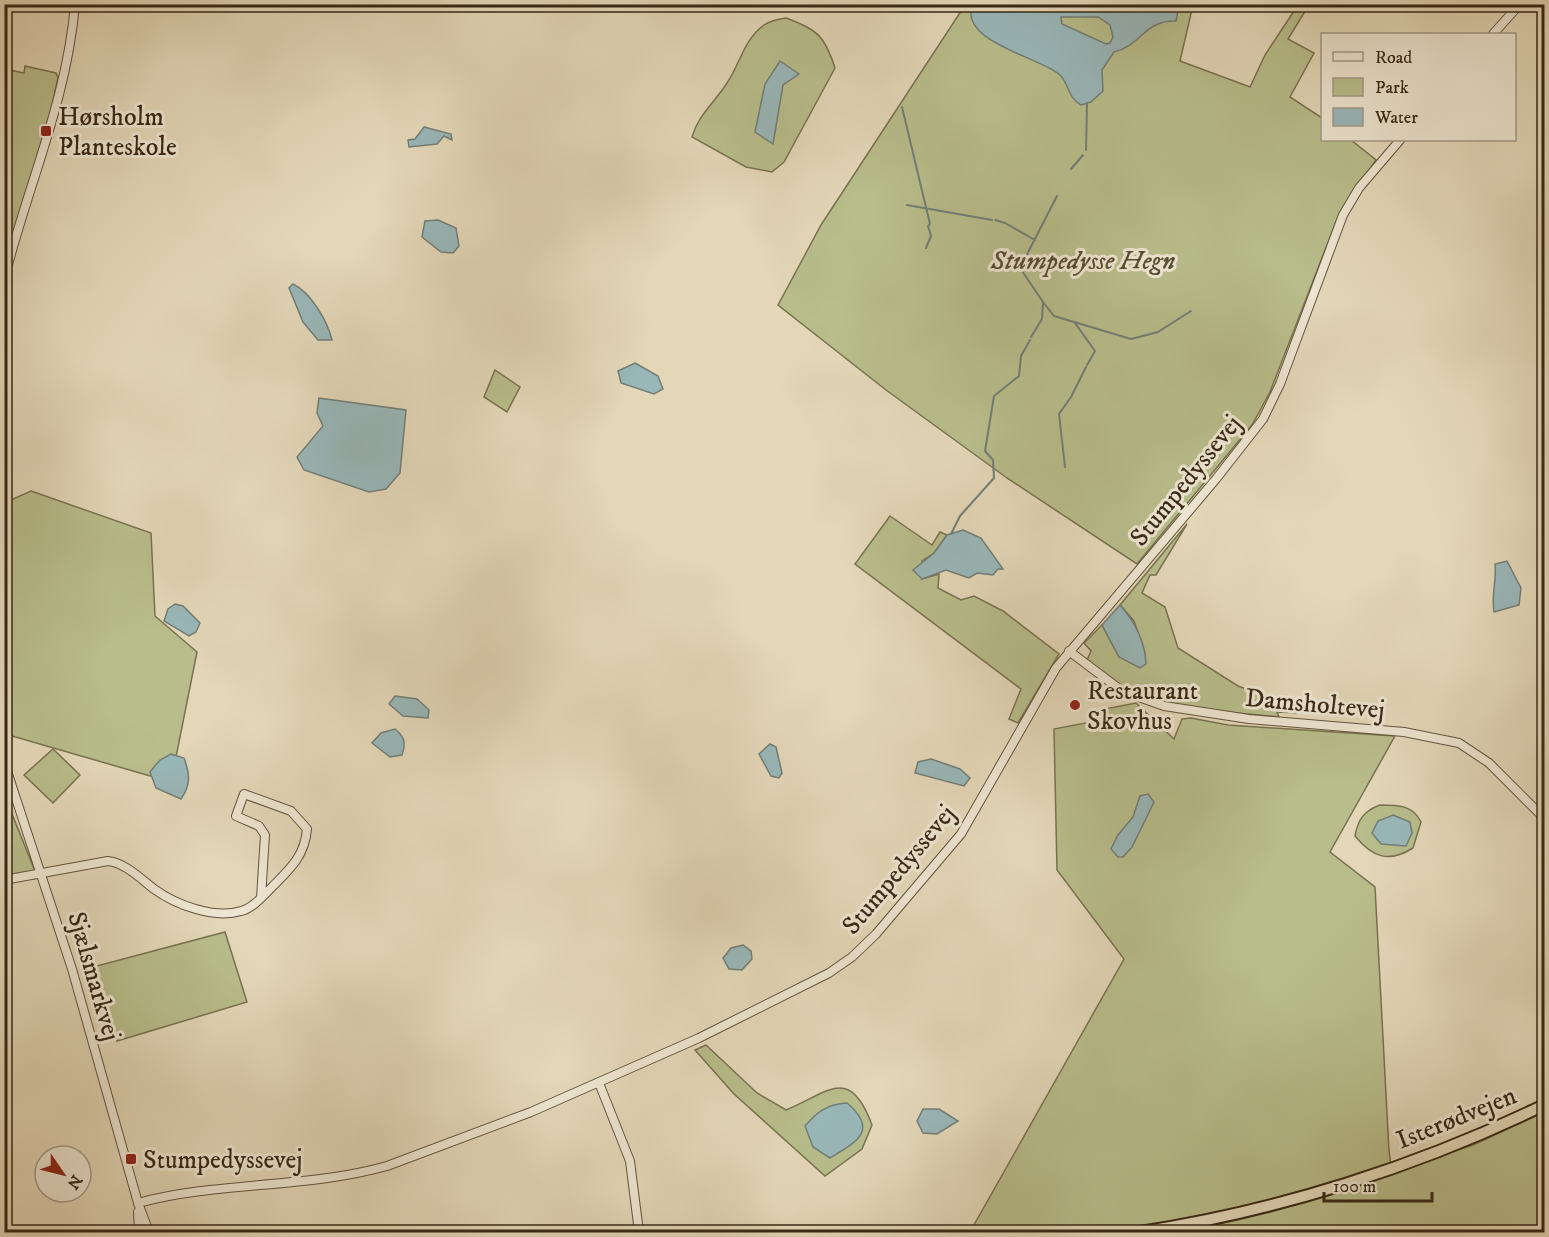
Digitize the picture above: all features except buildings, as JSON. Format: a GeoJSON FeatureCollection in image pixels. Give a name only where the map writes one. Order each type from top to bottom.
{"type":"FeatureCollection","features":[{"type":"Feature","properties":{"kind":"highway","name":"Isterødvejen"},"geometry":{"type":"LineString","coordinates":[[1140,1233],[1232,1214],[1387,1169],[1463,1141],[1545,1105]]}},
{"type":"Feature","properties":{"kind":"street"},"geometry":{"type":"LineString","coordinates":[[4,280],[55,118],[66,71],[75,4]]}},
{"type":"Feature","properties":{"kind":"street"},"geometry":{"type":"LineString","coordinates":[[1494,33],[1520,4]]}},
{"type":"Feature","properties":{"kind":"street","name":"Stumpedyssevej"},"geometry":{"type":"LineString","coordinates":[[138,1207],[181,1194],[351,1176],[397,1162],[599,1083],[709,1033],[829,973],[852,957],[876,934],[962,834],[1048,682],[1069,651],[1216,480],[1263,419],[1280,384],[1344,215],[1359,188],[1399,141]]}},
{"type":"Feature","properties":{"kind":"street","name":"Damsholtevej"},"geometry":{"type":"LineString","coordinates":[[1069,651],[1122,691],[1164,706],[1249,719],[1401,732],[1459,743],[1489,763],[1545,819]]}},
{"type":"Feature","properties":{"kind":"street","name":"Sjælsmarkvej"},"geometry":{"type":"LineString","coordinates":[[4,762],[42,873],[138,1207],[149,1233]]}},
{"type":"Feature","properties":{"kind":"street"},"geometry":{"type":"LineString","coordinates":[[4,880],[100,861],[115,862],[178,902],[222,914],[243,911],[261,898],[297,861],[306,846],[307,829],[291,811],[244,794],[236,816],[259,826],[265,835],[261,898]]}},
{"type":"Feature","properties":{"kind":"street"},"geometry":{"type":"LineString","coordinates":[[599,1083],[630,1161],[639,1233]]}},
{"type":"Feature","properties":{"kind":"street","name":"Sjælsmarkvej"},"geometry":{"type":"LineString","coordinates":[[138,1207],[141,1233]]}},
{"type":"Feature","properties":{"kind":"green space","name":"Stumpedysse Hegn"},"geometry":{"type":"Polygon","coordinates":[[[965,5],[1193,5],[1180,61],[1250,87],[1265,55],[1298,5],[1309,5],[1288,39],[1314,53],[1290,97],[1321,117],[1321,141],[1352,141],[1376,160],[1339,214],[1270,392],[1252,425],[1137,564],[1007,478],[886,390],[778,305],[821,225],[965,5]]]}},
{"type":"Feature","properties":{"kind":"green space"},"geometry":{"type":"Polygon","coordinates":[[[786,18],[805,26],[818,35],[827,48],[835,68],[784,162],[772,172],[746,167],[692,137],[703,115],[732,76],[752,37],[766,24],[786,18]]]}},
{"type":"Feature","properties":{"kind":"green space"},"geometry":{"type":"Polygon","coordinates":[[[25,66],[56,73],[58,78],[50,115],[5,259],[5,69],[24,73],[25,66]]]}},
{"type":"Feature","properties":{"kind":"green space"},"geometry":{"type":"Polygon","coordinates":[[[495,370],[520,387],[507,412],[484,397],[495,370]]]}},
{"type":"Feature","properties":{"kind":"green space"},"geometry":{"type":"Polygon","coordinates":[[[31,491],[151,533],[155,616],[197,652],[171,782],[5,734],[4,503],[31,491]]]}},
{"type":"Feature","properties":{"kind":"green space"},"geometry":{"type":"Polygon","coordinates":[[[890,516],[932,545],[940,532],[947,535],[934,553],[922,561],[922,579],[939,574],[938,588],[961,600],[974,596],[1003,611],[1059,654],[1018,723],[1009,719],[1021,689],[855,564],[890,516]]]}},
{"type":"Feature","properties":{"kind":"green space"},"geometry":{"type":"Polygon","coordinates":[[[1187,524],[1156,575],[1150,575],[1142,593],[1165,607],[1178,648],[1238,686],[1281,702],[1299,713],[1277,712],[1279,717],[1199,709],[1159,702],[1124,688],[1087,660],[1091,651],[1084,643],[1102,625],[1119,657],[1145,653],[1134,621],[1120,605],[1187,524]]]}},
{"type":"Feature","properties":{"kind":"green space"},"geometry":{"type":"Polygon","coordinates":[[[1136,703],[1174,739],[1182,719],[1191,718],[1228,725],[1395,736],[1330,852],[1375,887],[1392,1172],[1473,1145],[1544,1112],[1544,1232],[970,1232],[1124,959],[1057,870],[1054,729],[1091,722],[1089,712],[1136,703]]]}},
{"type":"Feature","properties":{"kind":"green space"},"geometry":{"type":"Polygon","coordinates":[[[53,749],[80,775],[53,803],[24,775],[53,749]]]}},
{"type":"Feature","properties":{"kind":"green space"},"geometry":{"type":"Polygon","coordinates":[[[4,794],[35,871],[4,877],[4,794]]]}},
{"type":"Feature","properties":{"kind":"green space"},"geometry":{"type":"Polygon","coordinates":[[[1380,805],[1404,807],[1418,816],[1421,822],[1413,848],[1396,856],[1382,856],[1368,849],[1355,836],[1363,816],[1380,805]]]}},
{"type":"Feature","properties":{"kind":"green space"},"geometry":{"type":"Polygon","coordinates":[[[225,932],[247,1002],[117,1041],[93,967],[225,932]]]}},
{"type":"Feature","properties":{"kind":"green space"},"geometry":{"type":"Polygon","coordinates":[[[706,1045],[757,1093],[786,1110],[837,1088],[846,1089],[855,1095],[864,1106],[872,1125],[862,1149],[825,1176],[734,1094],[695,1050],[706,1045]]]}},
{"type":"Feature","properties":{"kind":"water"},"geometry":{"type":"Polygon","coordinates":[[[973,4],[1179,4],[1176,21],[1165,22],[1149,29],[1131,44],[1114,52],[1102,70],[1103,91],[1091,102],[1081,105],[1071,95],[1060,75],[988,38],[977,28],[971,17],[973,4]],[[1061,17],[1062,24],[1106,44],[1110,43],[1113,37],[1110,25],[1098,17],[1061,17]]]}},
{"type":"Feature","properties":{"kind":"water"},"geometry":{"type":"Polygon","coordinates":[[[780,61],[799,74],[783,85],[773,144],[755,132],[765,84],[780,61]]]}},
{"type":"Feature","properties":{"kind":"water"},"geometry":{"type":"Polygon","coordinates":[[[424,127],[451,134],[452,140],[444,136],[437,144],[409,147],[408,140],[415,139],[424,127]]]}},
{"type":"Feature","properties":{"kind":"water"},"geometry":{"type":"Polygon","coordinates":[[[438,220],[456,228],[459,246],[453,253],[441,252],[422,237],[425,221],[438,220]]]}},
{"type":"Feature","properties":{"kind":"water"},"geometry":{"type":"Polygon","coordinates":[[[293,284],[306,294],[317,308],[332,340],[318,340],[303,322],[289,288],[293,284]]]}},
{"type":"Feature","properties":{"kind":"water"},"geometry":{"type":"Polygon","coordinates":[[[635,363],[658,376],[663,389],[654,394],[621,383],[618,371],[635,363]]]}},
{"type":"Feature","properties":{"kind":"water"},"geometry":{"type":"Polygon","coordinates":[[[319,398],[406,410],[400,473],[386,489],[369,492],[304,470],[297,457],[323,426],[317,413],[319,398]]]}},
{"type":"Feature","properties":{"kind":"water"},"geometry":{"type":"Polygon","coordinates":[[[963,530],[981,538],[1003,569],[998,569],[993,575],[977,573],[969,578],[946,570],[922,579],[913,570],[934,553],[947,535],[963,530]]]}},
{"type":"Feature","properties":{"kind":"water"},"geometry":{"type":"Polygon","coordinates":[[[1507,561],[1521,588],[1519,605],[1494,612],[1495,564],[1507,561]]]}},
{"type":"Feature","properties":{"kind":"water"},"geometry":{"type":"Polygon","coordinates":[[[175,604],[183,606],[200,623],[196,632],[189,636],[164,621],[168,609],[175,604]]]}},
{"type":"Feature","properties":{"kind":"water"},"geometry":{"type":"Polygon","coordinates":[[[1120,605],[1135,625],[1141,640],[1146,664],[1140,668],[1119,657],[1102,625],[1120,605]]]}},
{"type":"Feature","properties":{"kind":"water"},"geometry":{"type":"Polygon","coordinates":[[[395,696],[417,699],[429,710],[428,718],[403,716],[389,704],[395,696]]]}},
{"type":"Feature","properties":{"kind":"water"},"geometry":{"type":"Polygon","coordinates":[[[395,729],[404,740],[404,747],[402,755],[390,757],[372,743],[381,733],[395,729]]]}},
{"type":"Feature","properties":{"kind":"water"},"geometry":{"type":"Polygon","coordinates":[[[770,744],[776,747],[782,773],[779,778],[771,776],[759,754],[770,744]]]}},
{"type":"Feature","properties":{"kind":"water"},"geometry":{"type":"Polygon","coordinates":[[[171,754],[184,758],[187,769],[188,784],[181,799],[156,788],[150,772],[160,760],[171,754]]]}},
{"type":"Feature","properties":{"kind":"water"},"geometry":{"type":"Polygon","coordinates":[[[931,759],[960,769],[970,778],[964,786],[915,773],[918,762],[931,759]]]}},
{"type":"Feature","properties":{"kind":"water"},"geometry":{"type":"Polygon","coordinates":[[[1148,794],[1154,802],[1132,847],[1123,857],[1118,857],[1111,849],[1118,835],[1133,817],[1140,796],[1148,794]]]}},
{"type":"Feature","properties":{"kind":"water"},"geometry":{"type":"Polygon","coordinates":[[[1393,815],[1410,822],[1412,833],[1406,846],[1381,844],[1372,833],[1378,821],[1393,815]]]}},
{"type":"Feature","properties":{"kind":"water"},"geometry":{"type":"Polygon","coordinates":[[[743,945],[751,951],[752,959],[742,970],[729,969],[723,958],[731,948],[743,945]]]}},
{"type":"Feature","properties":{"kind":"water"},"geometry":{"type":"Polygon","coordinates":[[[847,1103],[857,1112],[862,1121],[861,1135],[856,1141],[830,1158],[813,1147],[805,1126],[823,1110],[847,1103]]]}},
{"type":"Feature","properties":{"kind":"water"},"geometry":{"type":"Polygon","coordinates":[[[923,1109],[939,1109],[958,1121],[937,1134],[923,1133],[917,1121],[923,1109]]]}},
{"type":"Feature","properties":{"kind":"waterway"},"geometry":{"type":"LineString","coordinates":[[1086,150],[1087,103]]}},
{"type":"Feature","properties":{"kind":"waterway"},"geometry":{"type":"LineString","coordinates":[[902,107],[930,224],[928,226],[931,236],[926,248]]}},
{"type":"Feature","properties":{"kind":"waterway"},"geometry":{"type":"LineString","coordinates":[[1071,169],[1083,155]]}},
{"type":"Feature","properties":{"kind":"waterway"},"geometry":{"type":"LineString","coordinates":[[1031,337],[1042,319],[1043,302],[1020,268],[1057,196]]}},
{"type":"Feature","properties":{"kind":"waterway"},"geometry":{"type":"LineString","coordinates":[[907,205],[992,220]]}},
{"type":"Feature","properties":{"kind":"waterway"},"geometry":{"type":"LineString","coordinates":[[995,220],[1035,240]]}},
{"type":"Feature","properties":{"kind":"waterway"},"geometry":{"type":"LineString","coordinates":[[1043,302],[1054,316],[1131,339],[1158,332],[1191,311]]}},
{"type":"Feature","properties":{"kind":"waterway"},"geometry":{"type":"LineString","coordinates":[[1075,323],[1095,351],[1087,365]]}},
{"type":"Feature","properties":{"kind":"waterway"},"geometry":{"type":"LineString","coordinates":[[951,534],[960,516],[994,478],[993,460],[985,451],[994,396],[1019,376],[1021,356],[1030,340]]}},
{"type":"Feature","properties":{"kind":"waterway"},"geometry":{"type":"LineString","coordinates":[[1065,467],[1059,414],[1071,397],[1086,367]]}},
{"type":"Feature","properties":{"kind":"place","name":"Hørsholm Planteskole"},"geometry":{"type":"Point","coordinates":[46,131]}},
{"type":"Feature","properties":{"kind":"place","name":"Restaurant Skovhus"},"geometry":{"type":"Point","coordinates":[1075,705]}},
{"type":"Feature","properties":{"kind":"place","name":"Stumpedyssevej"},"geometry":{"type":"Point","coordinates":[131,1159]}}]}
